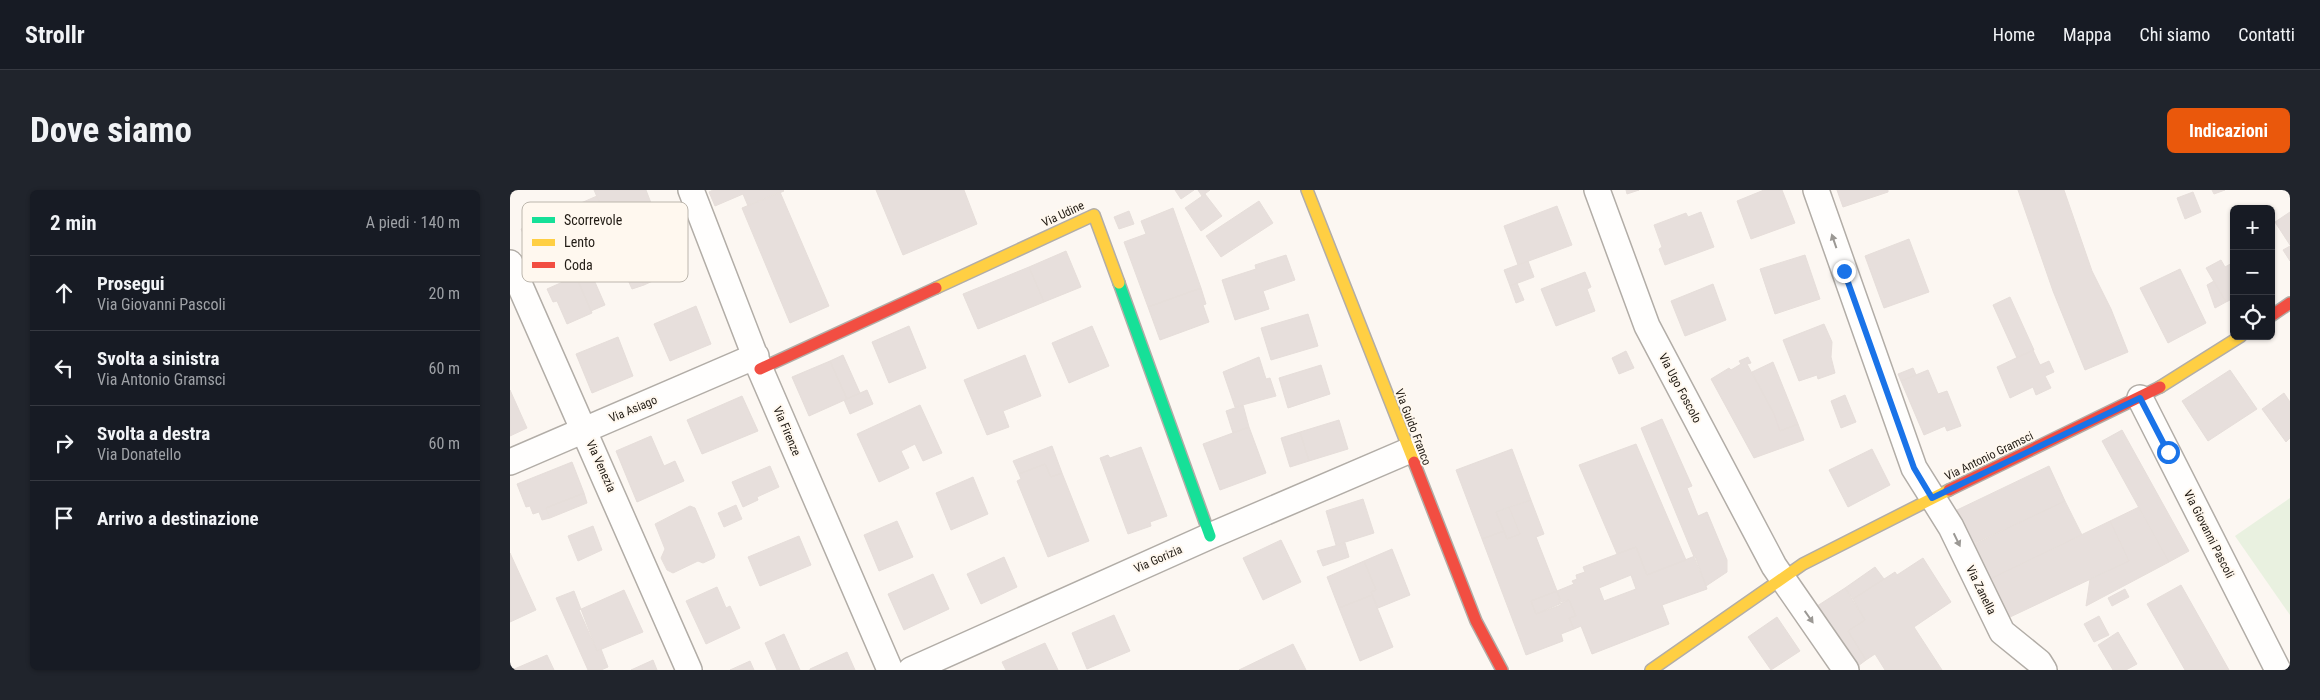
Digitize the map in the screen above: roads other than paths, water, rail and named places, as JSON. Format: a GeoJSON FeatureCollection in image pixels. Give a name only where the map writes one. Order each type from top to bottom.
{"type":"FeatureCollection","features":[{"type":"Feature","properties":{"kind":"street","name":"Via Firenze"},"geometry":{"type":"LineString","coordinates":[[690,190],[758,362],[890,670]]}},
{"type":"Feature","properties":{"kind":"street","name":"Via Guido Franco"},"geometry":{"type":"LineString","coordinates":[[1307,190],[1476,621],[1502,670]]}},
{"type":"Feature","properties":{"kind":"street","name":"Via Ugo Foscolo"},"geometry":{"type":"LineString","coordinates":[[1597,190],[1647,326],[1781,577],[1846,670]]}},
{"type":"Feature","properties":{"kind":"street","name":"Via Zanella"},"geometry":{"type":"LineString","coordinates":[[1816,190],[1914,468],[1950,527],[2002,632],[2039,662],[2044,670]]}},
{"type":"Feature","properties":{"kind":"street","name":"Via Udine"},"geometry":{"type":"LineString","coordinates":[[758,362],[1094,215],[1210,536]]}},
{"type":"Feature","properties":{"kind":"street","name":"Via Venezia"},"geometry":{"type":"LineString","coordinates":[[510,263],[689,670]]}},
{"type":"Feature","properties":{"kind":"street"},"geometry":{"type":"LineString","coordinates":[[2275,313],[2290,304]]}},
{"type":"Feature","properties":{"kind":"street","name":"Via Antonio Gramsci"},"geometry":{"type":"LineString","coordinates":[[1651,670],[1781,577],[1932,498],[2140,398],[2174,380],[2235,340]]}},
{"type":"Feature","properties":{"kind":"street","name":"Via Asiago"},"geometry":{"type":"LineString","coordinates":[[510,462],[585,430],[758,362]]}},
{"type":"Feature","properties":{"kind":"street","name":"Via Giovanni Pascoli"},"geometry":{"type":"LineString","coordinates":[[2140,398],[2278,670]]}},
{"type":"Feature","properties":{"kind":"street","name":"Via Gorizia"},"geometry":{"type":"LineString","coordinates":[[911,670],[1210,536],[1408,451]]}}]}
